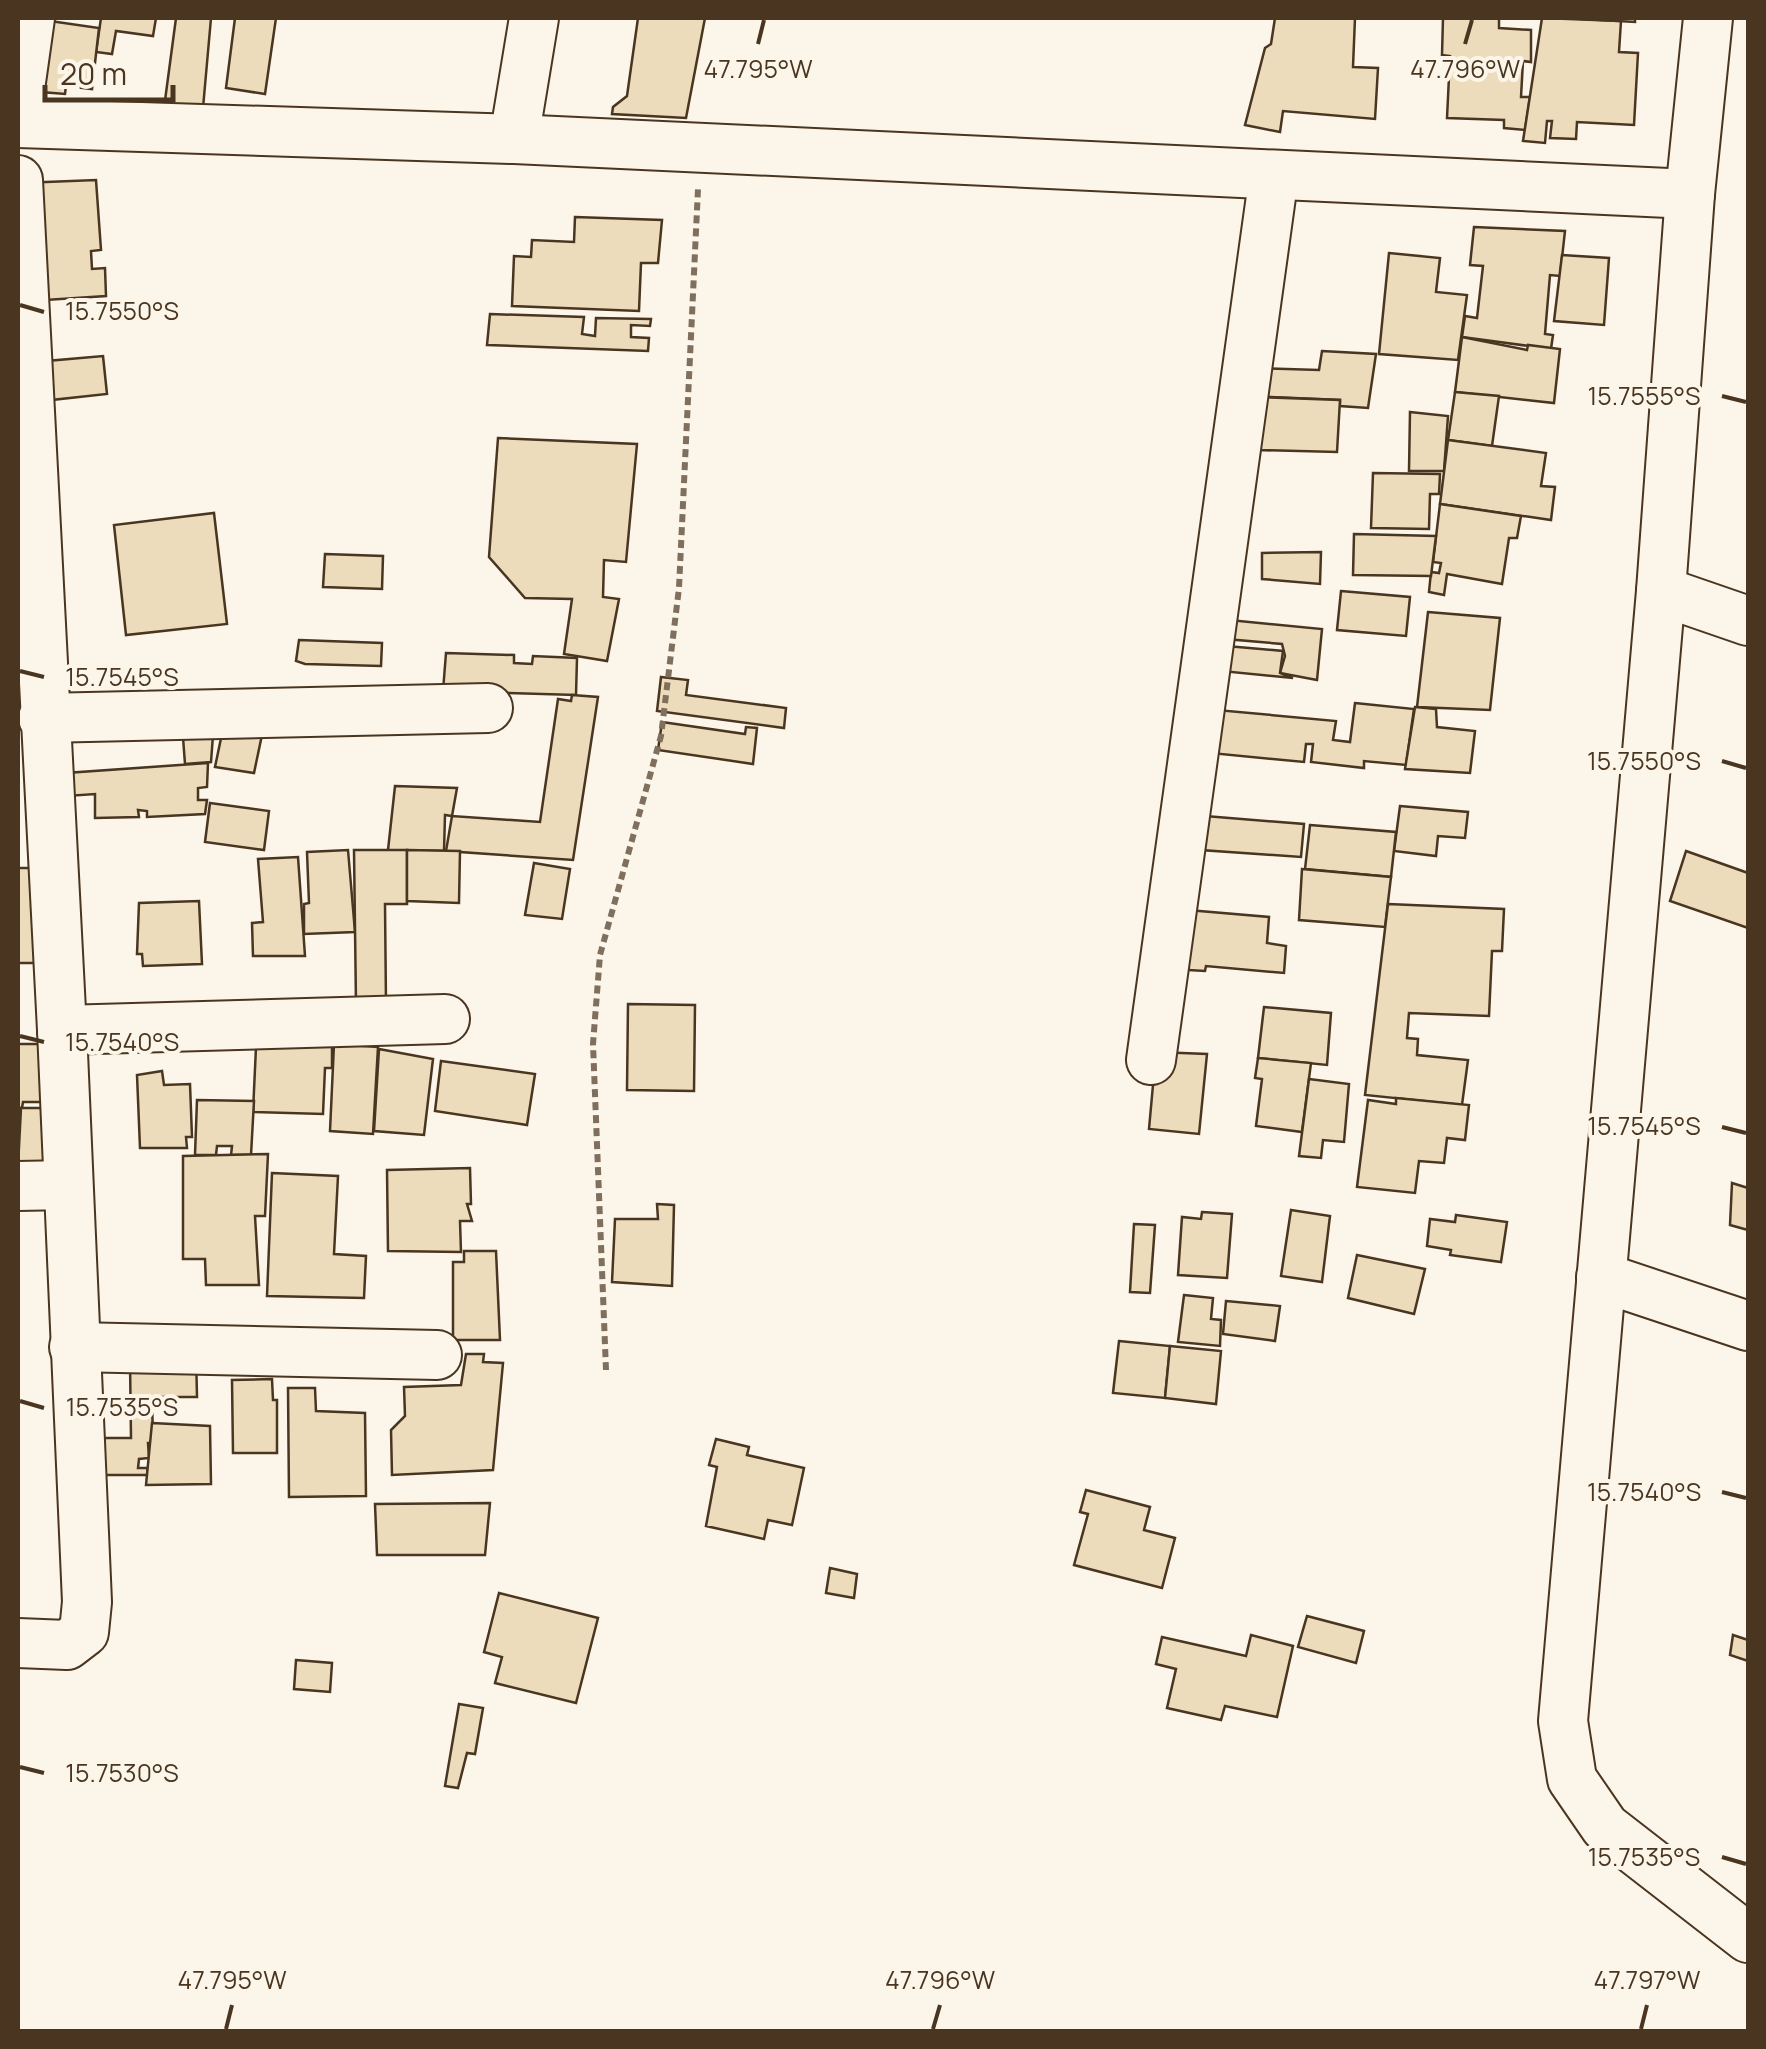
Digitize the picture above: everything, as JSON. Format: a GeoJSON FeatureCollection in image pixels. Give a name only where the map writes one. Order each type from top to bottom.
{"type":"FeatureCollection","features":[{"type":"Feature","properties":{"kind":"street"},"geometry":{"type":"LineString","coordinates":[[18,103],[30,18]]}},
{"type":"Feature","properties":{"kind":"street"},"geometry":{"type":"LineString","coordinates":[[514,140],[534,18]]}},
{"type":"Feature","properties":{"kind":"street"},"geometry":{"type":"LineString","coordinates":[[1708,18],[1690,194],[1661,591],[1563,1721],[1572,1779],[1605,1828],[1748,1938]]}},
{"type":"Feature","properties":{"kind":"street"},"geometry":{"type":"LineString","coordinates":[[18,122],[702,148],[1690,194]]}},
{"type":"Feature","properties":{"kind":"street"},"geometry":{"type":"LineString","coordinates":[[1150,1060],[1274,175]]}},
{"type":"Feature","properties":{"kind":"street"},"geometry":{"type":"LineString","coordinates":[[18,180],[44,718],[34,851],[62,1030],[87,1602],[84,1632],[68,1645],[18,1642]]}},
{"type":"Feature","properties":{"kind":"street"},"geometry":{"type":"LineString","coordinates":[[1661,591],[1748,621]]}},
{"type":"Feature","properties":{"kind":"street"},"geometry":{"type":"LineString","coordinates":[[44,718],[488,708]]}},
{"type":"Feature","properties":{"kind":"street"},"geometry":{"type":"LineString","coordinates":[[62,1030],[445,1019]]}},
{"type":"Feature","properties":{"kind":"street"},"geometry":{"type":"LineString","coordinates":[[18,1186],[68,1186]]}},
{"type":"Feature","properties":{"kind":"street"},"geometry":{"type":"LineString","coordinates":[[1601,1277],[1748,1326]]}},
{"type":"Feature","properties":{"kind":"street"},"geometry":{"type":"LineString","coordinates":[[74,1347],[437,1355]]}},
{"type":"Feature","properties":{"kind":"path"},"geometry":{"type":"LineString","coordinates":[[606,1370],[593,1044],[600,955],[660,736],[679,588],[702,148]]}},
{"type":"Feature","properties":{"kind":"building"},"geometry":{"type":"Polygon","coordinates":[[[101,18],[156,18],[153,36],[116,31],[112,54],[96,52],[101,18]]]}},
{"type":"Feature","properties":{"kind":"building"},"geometry":{"type":"Polygon","coordinates":[[[176,18],[211,18],[203,108],[164,108],[176,18]]]}},
{"type":"Feature","properties":{"kind":"building"},"geometry":{"type":"Polygon","coordinates":[[[235,18],[276,18],[265,94],[226,88],[235,18]]]}},
{"type":"Feature","properties":{"kind":"building"},"geometry":{"type":"Polygon","coordinates":[[[638,18],[705,18],[686,118],[612,114],[613,107],[627,96],[638,18]]]}},
{"type":"Feature","properties":{"kind":"building"},"geometry":{"type":"Polygon","coordinates":[[[1275,18],[1355,18],[1353,67],[1378,68],[1375,119],[1283,111],[1280,132],[1245,125],[1265,48],[1271,44],[1275,18]]]}},
{"type":"Feature","properties":{"kind":"building"},"geometry":{"type":"Polygon","coordinates":[[[1443,18],[1499,18],[1499,28],[1531,30],[1531,62],[1523,61],[1521,97],[1530,97],[1525,130],[1504,128],[1504,120],[1447,118],[1450,56],[1442,55],[1443,18]]]}},
{"type":"Feature","properties":{"kind":"building"},"geometry":{"type":"Polygon","coordinates":[[[1542,18],[1621,21],[1619,52],[1638,53],[1634,125],[1577,122],[1576,139],[1550,138],[1552,121],[1547,121],[1545,143],[1523,141],[1542,18]]]}},
{"type":"Feature","properties":{"kind":"building"},"geometry":{"type":"Polygon","coordinates":[[[1563,18],[1635,18],[1635,22],[1563,18]]]}},
{"type":"Feature","properties":{"kind":"building"},"geometry":{"type":"Polygon","coordinates":[[[50,21],[99,28],[92,89],[66,86],[65,94],[41,92],[50,21]]]}},
{"type":"Feature","properties":{"kind":"building"},"geometry":{"type":"Polygon","coordinates":[[[96,180],[101,250],[91,251],[92,269],[105,268],[106,296],[30,301],[21,183],[96,180]]]}},
{"type":"Feature","properties":{"kind":"building"},"geometry":{"type":"Polygon","coordinates":[[[575,217],[662,220],[658,263],[641,263],[639,311],[512,306],[514,256],[531,257],[532,240],[574,242],[575,217]]]}},
{"type":"Feature","properties":{"kind":"building"},"geometry":{"type":"Polygon","coordinates":[[[1474,227],[1565,231],[1560,276],[1550,275],[1545,334],[1553,335],[1551,349],[1462,337],[1465,316],[1477,318],[1483,266],[1470,265],[1474,227]]]}},
{"type":"Feature","properties":{"kind":"building"},"geometry":{"type":"Polygon","coordinates":[[[1389,253],[1440,258],[1436,292],[1467,295],[1458,360],[1379,354],[1389,253]]]}},
{"type":"Feature","properties":{"kind":"building"},"geometry":{"type":"Polygon","coordinates":[[[1562,255],[1609,258],[1604,325],[1554,321],[1562,255]]]}},
{"type":"Feature","properties":{"kind":"building"},"geometry":{"type":"Polygon","coordinates":[[[490,314],[584,317],[582,334],[595,336],[596,318],[651,319],[650,326],[631,325],[631,337],[649,338],[648,351],[487,345],[490,314]]]}},
{"type":"Feature","properties":{"kind":"building"},"geometry":{"type":"Polygon","coordinates":[[[1462,337],[1527,350],[1528,345],[1560,349],[1554,403],[1455,392],[1462,337]]]}},
{"type":"Feature","properties":{"kind":"building"},"geometry":{"type":"Polygon","coordinates":[[[1322,351],[1376,354],[1368,408],[1340,406],[1340,400],[1246,396],[1248,368],[1319,370],[1322,351]]]}},
{"type":"Feature","properties":{"kind":"building"},"geometry":{"type":"Polygon","coordinates":[[[103,356],[107,394],[51,400],[47,361],[103,356]]]}},
{"type":"Feature","properties":{"kind":"building"},"geometry":{"type":"Polygon","coordinates":[[[1455,392],[1499,396],[1492,446],[1448,440],[1455,392]]]}},
{"type":"Feature","properties":{"kind":"building"},"geometry":{"type":"Polygon","coordinates":[[[1260,397],[1340,400],[1337,452],[1257,450],[1260,397]]]}},
{"type":"Feature","properties":{"kind":"building"},"geometry":{"type":"Polygon","coordinates":[[[1410,412],[1448,416],[1444,471],[1409,471],[1410,412]]]}},
{"type":"Feature","properties":{"kind":"building"},"geometry":{"type":"Polygon","coordinates":[[[498,438],[637,444],[626,562],[604,560],[603,597],[619,599],[607,661],[564,654],[572,599],[525,598],[489,557],[498,438]]]}},
{"type":"Feature","properties":{"kind":"building"},"geometry":{"type":"Polygon","coordinates":[[[1448,440],[1546,453],[1541,486],[1555,487],[1551,520],[1440,504],[1448,440]]]}},
{"type":"Feature","properties":{"kind":"building"},"geometry":{"type":"Polygon","coordinates":[[[1373,473],[1440,474],[1439,494],[1430,494],[1429,529],[1371,528],[1373,473]]]}},
{"type":"Feature","properties":{"kind":"building"},"geometry":{"type":"Polygon","coordinates":[[[1440,504],[1521,516],[1517,538],[1509,538],[1502,584],[1447,574],[1444,595],[1429,592],[1431,572],[1439,573],[1441,563],[1433,562],[1440,504]]]}},
{"type":"Feature","properties":{"kind":"building"},"geometry":{"type":"Polygon","coordinates":[[[214,513],[227,624],[126,635],[114,525],[214,513]]]}},
{"type":"Feature","properties":{"kind":"building"},"geometry":{"type":"Polygon","coordinates":[[[1354,534],[1436,536],[1431,576],[1353,575],[1354,534]]]}},
{"type":"Feature","properties":{"kind":"building"},"geometry":{"type":"Polygon","coordinates":[[[1321,552],[1320,584],[1262,579],[1262,553],[1321,552]]]}},
{"type":"Feature","properties":{"kind":"building"},"geometry":{"type":"Polygon","coordinates":[[[325,554],[383,556],[382,589],[323,587],[325,554]]]}},
{"type":"Feature","properties":{"kind":"building"},"geometry":{"type":"Polygon","coordinates":[[[1341,591],[1410,597],[1406,636],[1337,630],[1341,591]]]}},
{"type":"Feature","properties":{"kind":"building"},"geometry":{"type":"Polygon","coordinates":[[[1428,612],[1500,618],[1490,710],[1417,707],[1428,612]]]}},
{"type":"Feature","properties":{"kind":"building"},"geometry":{"type":"Polygon","coordinates":[[[1229,620],[1322,629],[1317,680],[1280,673],[1285,656],[1282,644],[1226,639],[1229,620]]]}},
{"type":"Feature","properties":{"kind":"building"},"geometry":{"type":"Polygon","coordinates":[[[299,640],[382,643],[381,666],[305,664],[296,661],[299,640]]]}},
{"type":"Feature","properties":{"kind":"building"},"geometry":{"type":"Polygon","coordinates":[[[1215,645],[1283,651],[1280,673],[1293,678],[1211,670],[1215,645]]]}},
{"type":"Feature","properties":{"kind":"building"},"geometry":{"type":"Polygon","coordinates":[[[446,653],[514,655],[514,663],[532,664],[533,656],[577,658],[576,695],[443,691],[446,653]]]}},
{"type":"Feature","properties":{"kind":"building"},"geometry":{"type":"Polygon","coordinates":[[[661,677],[688,680],[686,695],[786,708],[784,728],[657,711],[661,677]]]}},
{"type":"Feature","properties":{"kind":"building"},"geometry":{"type":"Polygon","coordinates":[[[572,695],[598,697],[573,860],[446,851],[452,816],[540,822],[558,699],[571,701],[572,695]]]}},
{"type":"Feature","properties":{"kind":"building"},"geometry":{"type":"Polygon","coordinates":[[[1355,703],[1414,709],[1406,765],[1364,761],[1364,768],[1311,762],[1313,744],[1306,744],[1304,762],[1200,752],[1206,709],[1336,721],[1333,740],[1350,742],[1355,703]]]}},
{"type":"Feature","properties":{"kind":"building"},"geometry":{"type":"Polygon","coordinates":[[[1415,707],[1436,709],[1437,727],[1475,731],[1470,773],[1405,769],[1415,707]]]}},
{"type":"Feature","properties":{"kind":"building"},"geometry":{"type":"Polygon","coordinates":[[[214,722],[211,762],[185,764],[182,724],[214,722]]]}},
{"type":"Feature","properties":{"kind":"building"},"geometry":{"type":"Polygon","coordinates":[[[662,722],[745,734],[746,727],[757,728],[753,764],[658,750],[662,722]]]}},
{"type":"Feature","properties":{"kind":"building"},"geometry":{"type":"Polygon","coordinates":[[[224,724],[263,730],[254,773],[215,767],[224,724]]]}},
{"type":"Feature","properties":{"kind":"building"},"geometry":{"type":"Polygon","coordinates":[[[208,763],[207,787],[198,788],[198,800],[207,800],[205,814],[147,817],[147,811],[138,810],[139,817],[95,818],[95,794],[67,796],[66,773],[208,763]]]}},
{"type":"Feature","properties":{"kind":"building"},"geometry":{"type":"Polygon","coordinates":[[[395,786],[457,788],[452,816],[445,815],[444,851],[388,850],[395,786]]]}},
{"type":"Feature","properties":{"kind":"building"},"geometry":{"type":"Polygon","coordinates":[[[210,803],[269,811],[264,850],[205,842],[210,803]]]}},
{"type":"Feature","properties":{"kind":"building"},"geometry":{"type":"Polygon","coordinates":[[[1400,806],[1468,812],[1465,838],[1438,836],[1436,856],[1394,851],[1400,806]]]}},
{"type":"Feature","properties":{"kind":"building"},"geometry":{"type":"Polygon","coordinates":[[[1205,816],[1304,824],[1301,857],[1201,850],[1205,816]]]}},
{"type":"Feature","properties":{"kind":"building"},"geometry":{"type":"Polygon","coordinates":[[[1310,825],[1396,832],[1391,877],[1305,869],[1310,825]]]}},
{"type":"Feature","properties":{"kind":"building"},"geometry":{"type":"Polygon","coordinates":[[[348,850],[355,932],[304,934],[304,904],[309,903],[307,852],[348,850]]]}},
{"type":"Feature","properties":{"kind":"building"},"geometry":{"type":"Polygon","coordinates":[[[354,850],[407,850],[407,904],[385,904],[386,1005],[356,1005],[354,850]]]}},
{"type":"Feature","properties":{"kind":"building"},"geometry":{"type":"Polygon","coordinates":[[[407,850],[460,851],[459,903],[407,901],[407,850]]]}},
{"type":"Feature","properties":{"kind":"building"},"geometry":{"type":"Polygon","coordinates":[[[1686,851],[1748,873],[1748,928],[1670,901],[1686,851]]]}},
{"type":"Feature","properties":{"kind":"building"},"geometry":{"type":"Polygon","coordinates":[[[298,857],[305,956],[253,956],[252,923],[263,922],[258,859],[298,857]]]}},
{"type":"Feature","properties":{"kind":"building"},"geometry":{"type":"Polygon","coordinates":[[[534,863],[570,869],[562,919],[525,915],[534,863]]]}},
{"type":"Feature","properties":{"kind":"building"},"geometry":{"type":"Polygon","coordinates":[[[18,868],[30,868],[36,963],[18,963],[18,868]]]}},
{"type":"Feature","properties":{"kind":"building"},"geometry":{"type":"Polygon","coordinates":[[[1302,869],[1391,877],[1385,927],[1299,920],[1302,869]]]}},
{"type":"Feature","properties":{"kind":"building"},"geometry":{"type":"Polygon","coordinates":[[[199,901],[202,964],[143,966],[142,954],[137,954],[139,903],[199,901]]]}},
{"type":"Feature","properties":{"kind":"building"},"geometry":{"type":"Polygon","coordinates":[[[1388,904],[1504,909],[1502,951],[1492,951],[1489,1016],[1409,1013],[1407,1038],[1418,1039],[1417,1055],[1468,1060],[1462,1105],[1365,1095],[1388,904]]]}},
{"type":"Feature","properties":{"kind":"building"},"geometry":{"type":"Polygon","coordinates":[[[1176,909],[1269,917],[1267,943],[1286,946],[1284,973],[1206,966],[1205,971],[1171,969],[1176,909]]]}},
{"type":"Feature","properties":{"kind":"building"},"geometry":{"type":"Polygon","coordinates":[[[628,1004],[695,1005],[694,1091],[627,1090],[628,1004]]]}},
{"type":"Feature","properties":{"kind":"building"},"geometry":{"type":"Polygon","coordinates":[[[1264,1007],[1331,1013],[1327,1065],[1258,1058],[1264,1007]]]}},
{"type":"Feature","properties":{"kind":"building"},"geometry":{"type":"Polygon","coordinates":[[[18,1044],[40,1044],[44,1102],[23,1102],[22,1108],[18,1108],[18,1044]]]}},
{"type":"Feature","properties":{"kind":"building"},"geometry":{"type":"Polygon","coordinates":[[[334,1044],[378,1047],[373,1134],[330,1131],[334,1044]]]}},
{"type":"Feature","properties":{"kind":"building"},"geometry":{"type":"Polygon","coordinates":[[[332,1046],[332,1068],[325,1068],[323,1114],[253,1112],[256,1047],[332,1046]]]}},
{"type":"Feature","properties":{"kind":"building"},"geometry":{"type":"Polygon","coordinates":[[[379,1049],[433,1059],[424,1135],[374,1131],[379,1049]]]}},
{"type":"Feature","properties":{"kind":"building"},"geometry":{"type":"Polygon","coordinates":[[[1156,1052],[1207,1054],[1199,1134],[1149,1129],[1156,1052]]]}},
{"type":"Feature","properties":{"kind":"building"},"geometry":{"type":"Polygon","coordinates":[[[1258,1058],[1311,1063],[1302,1132],[1256,1126],[1262,1079],[1255,1078],[1258,1058]]]}},
{"type":"Feature","properties":{"kind":"building"},"geometry":{"type":"Polygon","coordinates":[[[441,1061],[535,1074],[527,1125],[435,1111],[441,1061]]]}},
{"type":"Feature","properties":{"kind":"building"},"geometry":{"type":"Polygon","coordinates":[[[162,1071],[164,1085],[190,1084],[192,1137],[186,1137],[187,1148],[140,1148],[137,1075],[162,1071]]]}},
{"type":"Feature","properties":{"kind":"building"},"geometry":{"type":"Polygon","coordinates":[[[1309,1079],[1349,1084],[1344,1142],[1323,1140],[1321,1158],[1299,1156],[1309,1079]]]}},
{"type":"Feature","properties":{"kind":"building"},"geometry":{"type":"Polygon","coordinates":[[[1396,1098],[1469,1105],[1465,1140],[1447,1138],[1444,1163],[1419,1161],[1415,1193],[1357,1187],[1368,1100],[1396,1104],[1396,1098]]]}},
{"type":"Feature","properties":{"kind":"building"},"geometry":{"type":"Polygon","coordinates":[[[197,1100],[254,1101],[251,1155],[231,1155],[232,1146],[217,1146],[216,1155],[195,1155],[197,1100]]]}},
{"type":"Feature","properties":{"kind":"building"},"geometry":{"type":"Polygon","coordinates":[[[21,1108],[44,1108],[46,1161],[38,1171],[18,1166],[21,1108]]]}},
{"type":"Feature","properties":{"kind":"building"},"geometry":{"type":"Polygon","coordinates":[[[268,1154],[265,1216],[255,1216],[259,1285],[206,1285],[205,1259],[183,1259],[183,1156],[268,1154]]]}},
{"type":"Feature","properties":{"kind":"building"},"geometry":{"type":"Polygon","coordinates":[[[470,1168],[471,1204],[467,1204],[472,1221],[460,1221],[461,1252],[388,1251],[387,1170],[470,1168]]]}},
{"type":"Feature","properties":{"kind":"building"},"geometry":{"type":"Polygon","coordinates":[[[272,1173],[338,1176],[334,1254],[366,1256],[364,1298],[267,1296],[272,1173]]]}},
{"type":"Feature","properties":{"kind":"building"},"geometry":{"type":"Polygon","coordinates":[[[1732,1183],[1748,1188],[1748,1230],[1730,1225],[1732,1183]]]}},
{"type":"Feature","properties":{"kind":"building"},"geometry":{"type":"Polygon","coordinates":[[[657,1204],[674,1205],[672,1286],[612,1282],[615,1219],[658,1219],[657,1204]]]}},
{"type":"Feature","properties":{"kind":"building"},"geometry":{"type":"Polygon","coordinates":[[[1291,1210],[1330,1216],[1322,1282],[1281,1276],[1291,1210]]]}},
{"type":"Feature","properties":{"kind":"building"},"geometry":{"type":"Polygon","coordinates":[[[1202,1212],[1232,1214],[1227,1278],[1178,1275],[1182,1217],[1201,1219],[1202,1212]]]}},
{"type":"Feature","properties":{"kind":"building"},"geometry":{"type":"Polygon","coordinates":[[[1456,1215],[1507,1222],[1501,1262],[1450,1255],[1451,1250],[1427,1246],[1430,1219],[1455,1222],[1456,1215]]]}},
{"type":"Feature","properties":{"kind":"building"},"geometry":{"type":"Polygon","coordinates":[[[1134,1224],[1155,1225],[1150,1293],[1130,1292],[1134,1224]]]}},
{"type":"Feature","properties":{"kind":"building"},"geometry":{"type":"Polygon","coordinates":[[[464,1251],[496,1251],[500,1340],[453,1340],[453,1262],[464,1262],[464,1251]]]}},
{"type":"Feature","properties":{"kind":"building"},"geometry":{"type":"Polygon","coordinates":[[[1357,1255],[1425,1269],[1414,1314],[1348,1298],[1357,1255]]]}},
{"type":"Feature","properties":{"kind":"building"},"geometry":{"type":"Polygon","coordinates":[[[1184,1295],[1213,1298],[1211,1319],[1221,1320],[1220,1346],[1178,1342],[1184,1295]]]}},
{"type":"Feature","properties":{"kind":"building"},"geometry":{"type":"Polygon","coordinates":[[[1226,1301],[1280,1306],[1275,1341],[1223,1334],[1226,1301]]]}},
{"type":"Feature","properties":{"kind":"building"},"geometry":{"type":"Polygon","coordinates":[[[1119,1341],[1170,1346],[1165,1398],[1113,1393],[1119,1341]]]}},
{"type":"Feature","properties":{"kind":"building"},"geometry":{"type":"Polygon","coordinates":[[[1170,1346],[1221,1351],[1216,1404],[1165,1398],[1170,1346]]]}},
{"type":"Feature","properties":{"kind":"building"},"geometry":{"type":"Polygon","coordinates":[[[196,1354],[197,1397],[152,1397],[153,1443],[148,1443],[149,1458],[139,1459],[138,1468],[148,1468],[147,1475],[97,1475],[96,1438],[131,1438],[130,1361],[196,1354]]]}},
{"type":"Feature","properties":{"kind":"building"},"geometry":{"type":"Polygon","coordinates":[[[466,1354],[484,1354],[483,1362],[503,1363],[493,1470],[392,1475],[391,1430],[405,1416],[404,1387],[461,1385],[466,1354]]]}},
{"type":"Feature","properties":{"kind":"building"},"geometry":{"type":"Polygon","coordinates":[[[272,1379],[273,1400],[277,1400],[277,1453],[233,1453],[232,1380],[272,1379]]]}},
{"type":"Feature","properties":{"kind":"building"},"geometry":{"type":"Polygon","coordinates":[[[288,1388],[315,1388],[316,1411],[365,1413],[366,1496],[289,1497],[288,1388]]]}},
{"type":"Feature","properties":{"kind":"building"},"geometry":{"type":"Polygon","coordinates":[[[152,1423],[210,1426],[211,1484],[146,1485],[152,1423]]]}},
{"type":"Feature","properties":{"kind":"building"},"geometry":{"type":"Polygon","coordinates":[[[716,1439],[749,1447],[747,1455],[804,1468],[792,1525],[768,1520],[764,1539],[706,1526],[717,1467],[709,1465],[716,1439]]]}},
{"type":"Feature","properties":{"kind":"building"},"geometry":{"type":"Polygon","coordinates":[[[1086,1490],[1150,1507],[1144,1530],[1175,1538],[1162,1588],[1074,1565],[1088,1514],[1080,1512],[1086,1490]]]}},
{"type":"Feature","properties":{"kind":"building"},"geometry":{"type":"Polygon","coordinates":[[[490,1503],[485,1555],[377,1555],[375,1504],[490,1503]]]}},
{"type":"Feature","properties":{"kind":"building"},"geometry":{"type":"Polygon","coordinates":[[[830,1568],[857,1574],[854,1598],[826,1593],[830,1568]]]}},
{"type":"Feature","properties":{"kind":"building"},"geometry":{"type":"Polygon","coordinates":[[[499,1593],[598,1618],[576,1703],[495,1683],[502,1657],[484,1652],[499,1593]]]}},
{"type":"Feature","properties":{"kind":"building"},"geometry":{"type":"Polygon","coordinates":[[[1307,1616],[1364,1631],[1356,1663],[1298,1647],[1307,1616]]]}},
{"type":"Feature","properties":{"kind":"building"},"geometry":{"type":"Polygon","coordinates":[[[1251,1635],[1293,1646],[1277,1717],[1225,1706],[1221,1720],[1167,1708],[1176,1669],[1156,1664],[1162,1637],[1246,1656],[1251,1635]]]}},
{"type":"Feature","properties":{"kind":"building"},"geometry":{"type":"Polygon","coordinates":[[[1733,1635],[1748,1640],[1748,1661],[1730,1655],[1733,1635]]]}},
{"type":"Feature","properties":{"kind":"building"},"geometry":{"type":"Polygon","coordinates":[[[296,1660],[332,1663],[330,1692],[294,1689],[296,1660]]]}},
{"type":"Feature","properties":{"kind":"building"},"geometry":{"type":"Polygon","coordinates":[[[459,1704],[483,1708],[475,1754],[467,1753],[458,1788],[445,1786],[459,1704]]]}}]}
